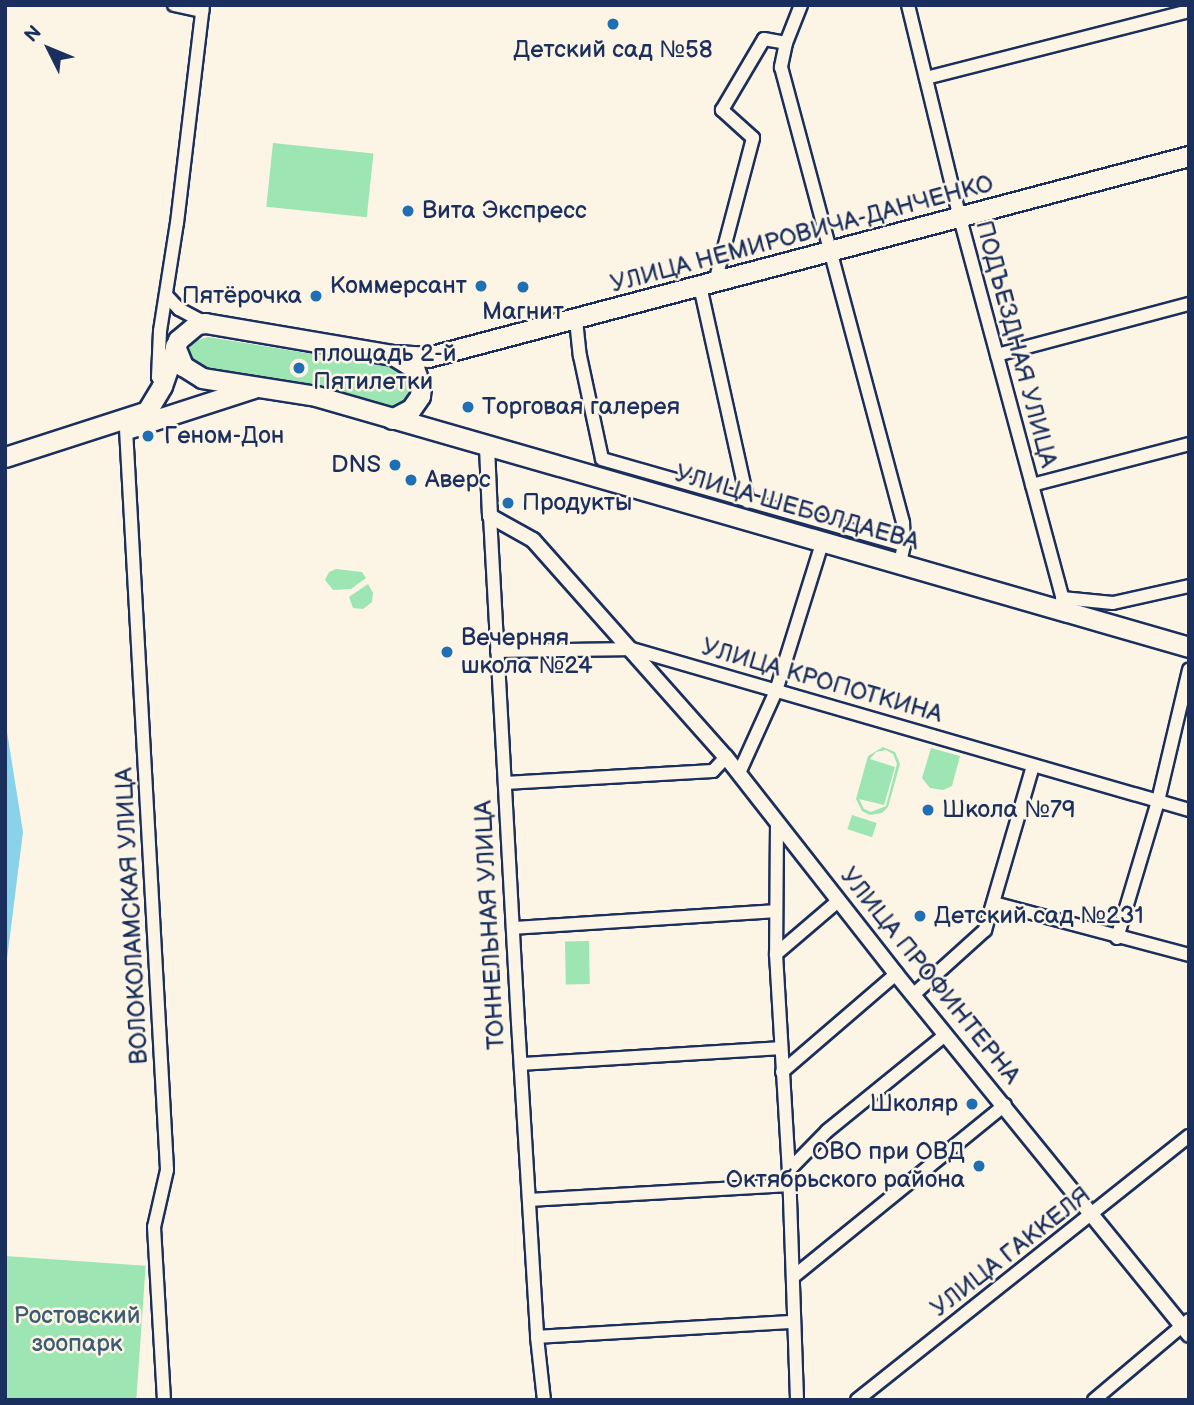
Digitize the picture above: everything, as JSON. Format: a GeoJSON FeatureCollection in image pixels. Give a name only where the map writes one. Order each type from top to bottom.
{"type":"FeatureCollection","features":[{"type":"Feature","properties":{"kind":"main road","name":"УЛИЦА НЕМИРОВИЧА-ДАНЧЕНКО"},"geometry":{"type":"LineString","coordinates":[[393,355],[428,357],[576,320],[1189,156]]}},
{"type":"Feature","properties":{"kind":"main road"},"geometry":{"type":"LineString","coordinates":[[5,468],[132,424],[147,411],[162,386],[175,346],[189,328],[205,323],[393,355],[414,368],[421,387],[420,396],[411,409],[392,418],[316,396],[223,382],[192,374],[178,359],[175,346]]}},
{"type":"Feature","properties":{"kind":"main road"},"geometry":{"type":"LineString","coordinates":[[5,457],[262,386]]}},
{"type":"Feature","properties":{"kind":"main road","name":"УЛИЦА ШЕБОЛДАЕВА"},"geometry":{"type":"LineString","coordinates":[[392,418],[823,540],[902,554],[1189,646]]}},
{"type":"Feature","properties":{"kind":"street"},"geometry":{"type":"LineString","coordinates":[[162,386],[158,377],[163,315],[202,8],[174,5]]}},
{"type":"Feature","properties":{"kind":"street"},"geometry":{"type":"LineString","coordinates":[[576,320],[580,356],[602,459],[748,502],[902,554],[903,523],[781,66],[786,43],[801,5]]}},
{"type":"Feature","properties":{"kind":"street","name":"ПОДЪЕЗДНАЯ УЛИЦА"},"geometry":{"type":"LineString","coordinates":[[908,5],[960,218],[1064,604]]}},
{"type":"Feature","properties":{"kind":"street"},"geometry":{"type":"LineString","coordinates":[[926,78],[1189,11]]}},
{"type":"Feature","properties":{"kind":"street"},"geometry":{"type":"LineString","coordinates":[[748,502],[707,284],[753,138],[750,132],[722,110],[764,39],[786,43]]}},
{"type":"Feature","properties":{"kind":"street"},"geometry":{"type":"LineString","coordinates":[[166,295],[179,309],[205,323]]}},
{"type":"Feature","properties":{"kind":"street"},"geometry":{"type":"LineString","coordinates":[[997,355],[1189,304]]}},
{"type":"Feature","properties":{"kind":"street"},"geometry":{"type":"LineString","coordinates":[[163,315],[175,346]]}},
{"type":"Feature","properties":{"kind":"street","name":"ВОЛОКОЛАМСКАЯ УЛИЦА"},"geometry":{"type":"LineString","coordinates":[[132,424],[167,1170],[154,1227],[164,1400]]}},
{"type":"Feature","properties":{"kind":"street"},"geometry":{"type":"LineString","coordinates":[[1032,485],[1189,444]]}},
{"type":"Feature","properties":{"kind":"street","name":"ТОННЕЛЬНАЯ УЛИЦА"},"geometry":{"type":"LineString","coordinates":[[487,447],[537,1337],[544,1400]]}},
{"type":"Feature","properties":{"kind":"street"},"geometry":{"type":"LineString","coordinates":[[490,516],[533,540],[632,649]]}},
{"type":"Feature","properties":{"kind":"street"},"geometry":{"type":"LineString","coordinates":[[739,773],[776,691],[823,540]]}},
{"type":"Feature","properties":{"kind":"street"},"geometry":{"type":"LineString","coordinates":[[1064,604],[1113,603],[1189,586]]}},
{"type":"Feature","properties":{"kind":"street","name":"УЛИЦА КРОПОТКИНА"},"geometry":{"type":"LineString","coordinates":[[497,651],[632,649],[1189,810]]}},
{"type":"Feature","properties":{"kind":"street","name":"УЛИЦА ПРОФИНТЕРНА"},"geometry":{"type":"LineString","coordinates":[[632,649],[726,757],[1091,1216],[1186,1327]]}},
{"type":"Feature","properties":{"kind":"street"},"geometry":{"type":"LineString","coordinates":[[1117,938],[1158,801],[1189,670]]}},
{"type":"Feature","properties":{"kind":"street"},"geometry":{"type":"LineString","coordinates":[[505,783],[713,771],[726,757]]}},
{"type":"Feature","properties":{"kind":"street"},"geometry":{"type":"LineString","coordinates":[[913,995],[985,930],[1033,765]]}},
{"type":"Feature","properties":{"kind":"street"},"geometry":{"type":"LineString","coordinates":[[777,822],[776,954],[789,1170],[797,1400]]}},
{"type":"Feature","properties":{"kind":"street"},"geometry":{"type":"LineString","coordinates":[[776,954],[838,901]]}},
{"type":"Feature","properties":{"kind":"street"},"geometry":{"type":"LineString","coordinates":[[993,903],[1189,955]]}},
{"type":"Feature","properties":{"kind":"street"},"geometry":{"type":"LineString","coordinates":[[513,928],[775,911]]}},
{"type":"Feature","properties":{"kind":"street"},"geometry":{"type":"LineString","coordinates":[[782,1072],[896,974]]}},
{"type":"Feature","properties":{"kind":"street"},"geometry":{"type":"LineString","coordinates":[[789,1170],[827,1131],[945,1035]]}},
{"type":"Feature","properties":{"kind":"street"},"geometry":{"type":"LineString","coordinates":[[521,1064],[781,1048]]}},
{"type":"Feature","properties":{"kind":"street"},"geometry":{"type":"LineString","coordinates":[[793,1277],[1005,1105]]}},
{"type":"Feature","properties":{"kind":"street","name":"УЛИЦА ГАККЕЛЯ"},"geometry":{"type":"LineString","coordinates":[[857,1400],[1189,1136]]}},
{"type":"Feature","properties":{"kind":"street"},"geometry":{"type":"LineString","coordinates":[[530,1200],[789,1185]]}},
{"type":"Feature","properties":{"kind":"street"},"geometry":{"type":"LineString","coordinates":[[537,1337],[793,1322]]}},
{"type":"Feature","properties":{"kind":"street"},"geometry":{"type":"LineString","coordinates":[[1094,1400],[1186,1327]]}},
{"type":"Feature","properties":{"kind":"green space"},"geometry":{"type":"Polygon","coordinates":[[[273,143],[373,154],[367,217],[266,207],[273,143]]]}},
{"type":"Feature","properties":{"kind":"green space"},"geometry":{"type":"Polygon","coordinates":[[[208,337],[398,368],[410,378],[412,391],[404,405],[392,409],[204,372],[192,363],[188,350],[195,341],[208,337]]]}},
{"type":"Feature","properties":{"kind":"green space"},"geometry":{"type":"Polygon","coordinates":[[[336,569],[362,572],[366,578],[351,589],[333,590],[325,580],[329,572],[336,569]]]}},
{"type":"Feature","properties":{"kind":"green space"},"geometry":{"type":"Polygon","coordinates":[[[368,584],[373,593],[372,602],[363,609],[353,608],[349,597],[368,584]]]}},
{"type":"Feature","properties":{"kind":"green space"},"geometry":{"type":"Polygon","coordinates":[[[883,747],[895,752],[900,764],[888,807],[882,813],[870,815],[862,811],[856,799],[868,756],[883,747]],[[886,750],[876,752],[870,759],[895,767],[884,805],[859,799],[864,809],[871,812],[886,806],[897,764],[893,754],[886,750]]]}},
{"type":"Feature","properties":{"kind":"green space"},"geometry":{"type":"Polygon","coordinates":[[[931,748],[960,756],[952,786],[943,790],[930,788],[922,778],[931,748]]]}},
{"type":"Feature","properties":{"kind":"green space"},"geometry":{"type":"Polygon","coordinates":[[[852,815],[877,823],[872,837],[847,829],[852,815]]]}},
{"type":"Feature","properties":{"kind":"green space"},"geometry":{"type":"Polygon","coordinates":[[[565,941],[589,941],[590,984],[566,984],[565,941]]]}},
{"type":"Feature","properties":{"kind":"green space","name":"Ростовский зоопарк"},"geometry":{"type":"Polygon","coordinates":[[[5,1256],[146,1266],[136,1400],[5,1400],[5,1256]]]}},
{"type":"Feature","properties":{"kind":"water"},"geometry":{"type":"Polygon","coordinates":[[[5,719],[23,832],[5,975],[5,719]]]}},
{"type":"Feature","properties":{"kind":"place","name":"Детский сад №58"},"geometry":{"type":"Point","coordinates":[613,24]}},
{"type":"Feature","properties":{"kind":"place","name":"Вита Экспресс"},"geometry":{"type":"Point","coordinates":[408,211]}},
{"type":"Feature","properties":{"kind":"place","name":"Коммерсант"},"geometry":{"type":"Point","coordinates":[481,286]}},
{"type":"Feature","properties":{"kind":"place","name":"Магнит"},"geometry":{"type":"Point","coordinates":[523,287]}},
{"type":"Feature","properties":{"kind":"place","name":"Пятёрочка"},"geometry":{"type":"Point","coordinates":[316,296]}},
{"type":"Feature","properties":{"kind":"place","name":"площадь 2-й Пятилетки"},"geometry":{"type":"Point","coordinates":[299,368]}},
{"type":"Feature","properties":{"kind":"place","name":"Торговая галерея"},"geometry":{"type":"Point","coordinates":[468,407]}},
{"type":"Feature","properties":{"kind":"place","name":"Геном-Дон"},"geometry":{"type":"Point","coordinates":[148,436]}},
{"type":"Feature","properties":{"kind":"place","name":"DNS"},"geometry":{"type":"Point","coordinates":[395,465]}},
{"type":"Feature","properties":{"kind":"place","name":"Аверс"},"geometry":{"type":"Point","coordinates":[411,480]}},
{"type":"Feature","properties":{"kind":"place","name":"Продукты"},"geometry":{"type":"Point","coordinates":[508,503]}},
{"type":"Feature","properties":{"kind":"place","name":"Вечерняя школа №24"},"geometry":{"type":"Point","coordinates":[447,652]}},
{"type":"Feature","properties":{"kind":"place","name":"Школа №79"},"geometry":{"type":"Point","coordinates":[928,810]}},
{"type":"Feature","properties":{"kind":"place","name":"Детский сад №231"},"geometry":{"type":"Point","coordinates":[920,916]}},
{"type":"Feature","properties":{"kind":"place","name":"Школяр"},"geometry":{"type":"Point","coordinates":[972,1104]}},
{"type":"Feature","properties":{"kind":"place","name":"ОВО при ОВД Октябрьского района"},"geometry":{"type":"Point","coordinates":[979,1166]}}]}
